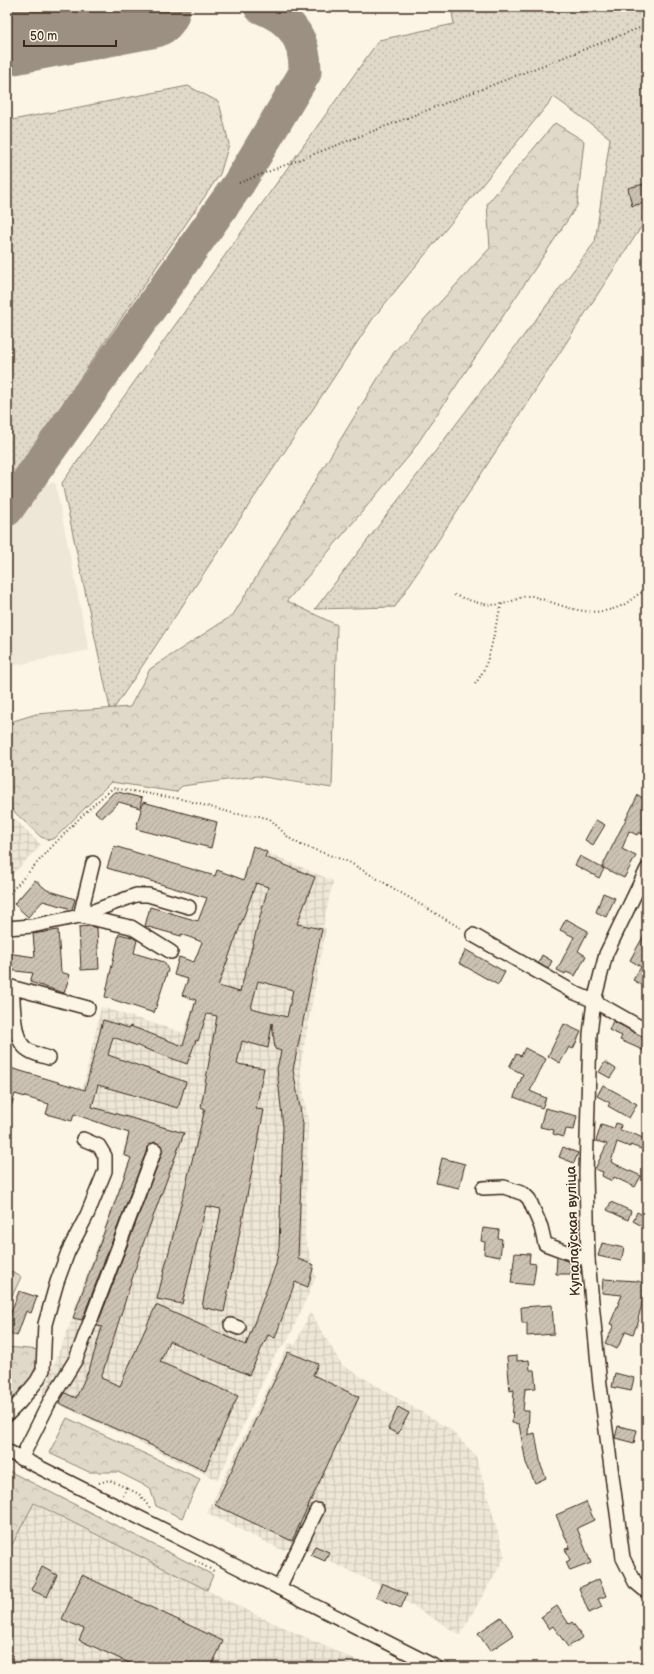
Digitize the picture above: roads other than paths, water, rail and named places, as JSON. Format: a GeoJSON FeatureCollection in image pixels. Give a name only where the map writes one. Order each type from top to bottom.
{"type":"FeatureCollection","features":[{"type":"Feature","properties":{"kind":"street"},"geometry":{"type":"LineString","coordinates":[[80,916],[93,863]]}},
{"type":"Feature","properties":{"kind":"street","name":"Купалаўская вуліца"},"geometry":{"type":"LineString","coordinates":[[647,869],[606,954],[594,1001],[590,1034],[586,1173],[588,1260],[600,1385],[623,1558],[635,1582],[647,1592]]}},
{"type":"Feature","properties":{"kind":"street"},"geometry":{"type":"LineString","coordinates":[[7,928],[32,926],[80,916],[136,895],[148,896],[189,907]]}},
{"type":"Feature","properties":{"kind":"street"},"geometry":{"type":"LineString","coordinates":[[80,916],[131,927],[171,952]]}},
{"type":"Feature","properties":{"kind":"street"},"geometry":{"type":"LineString","coordinates":[[473,935],[575,993],[594,1001],[647,1031]]}},
{"type":"Feature","properties":{"kind":"street"},"geometry":{"type":"LineString","coordinates":[[49,1058],[27,1050],[21,1044],[17,1033],[10,986],[88,1008]]}},
{"type":"Feature","properties":{"kind":"street"},"geometry":{"type":"LineString","coordinates":[[7,1415],[33,1387],[43,1370],[45,1324],[57,1282],[68,1252],[87,1215],[105,1171],[105,1156],[99,1146],[83,1139]]}},
{"type":"Feature","properties":{"kind":"street"},"geometry":{"type":"LineString","coordinates":[[21,1459],[49,1403],[76,1360],[155,1150]]}},
{"type":"Feature","properties":{"kind":"street"},"geometry":{"type":"LineString","coordinates":[[483,1188],[504,1187],[524,1194],[529,1199],[541,1227],[545,1244],[588,1260]]}},
{"type":"Feature","properties":{"kind":"street"},"geometry":{"type":"LineString","coordinates":[[7,1451],[431,1666]]}},
{"type":"Feature","properties":{"kind":"street"},"geometry":{"type":"LineString","coordinates":[[279,1588],[317,1510]]}}]}
